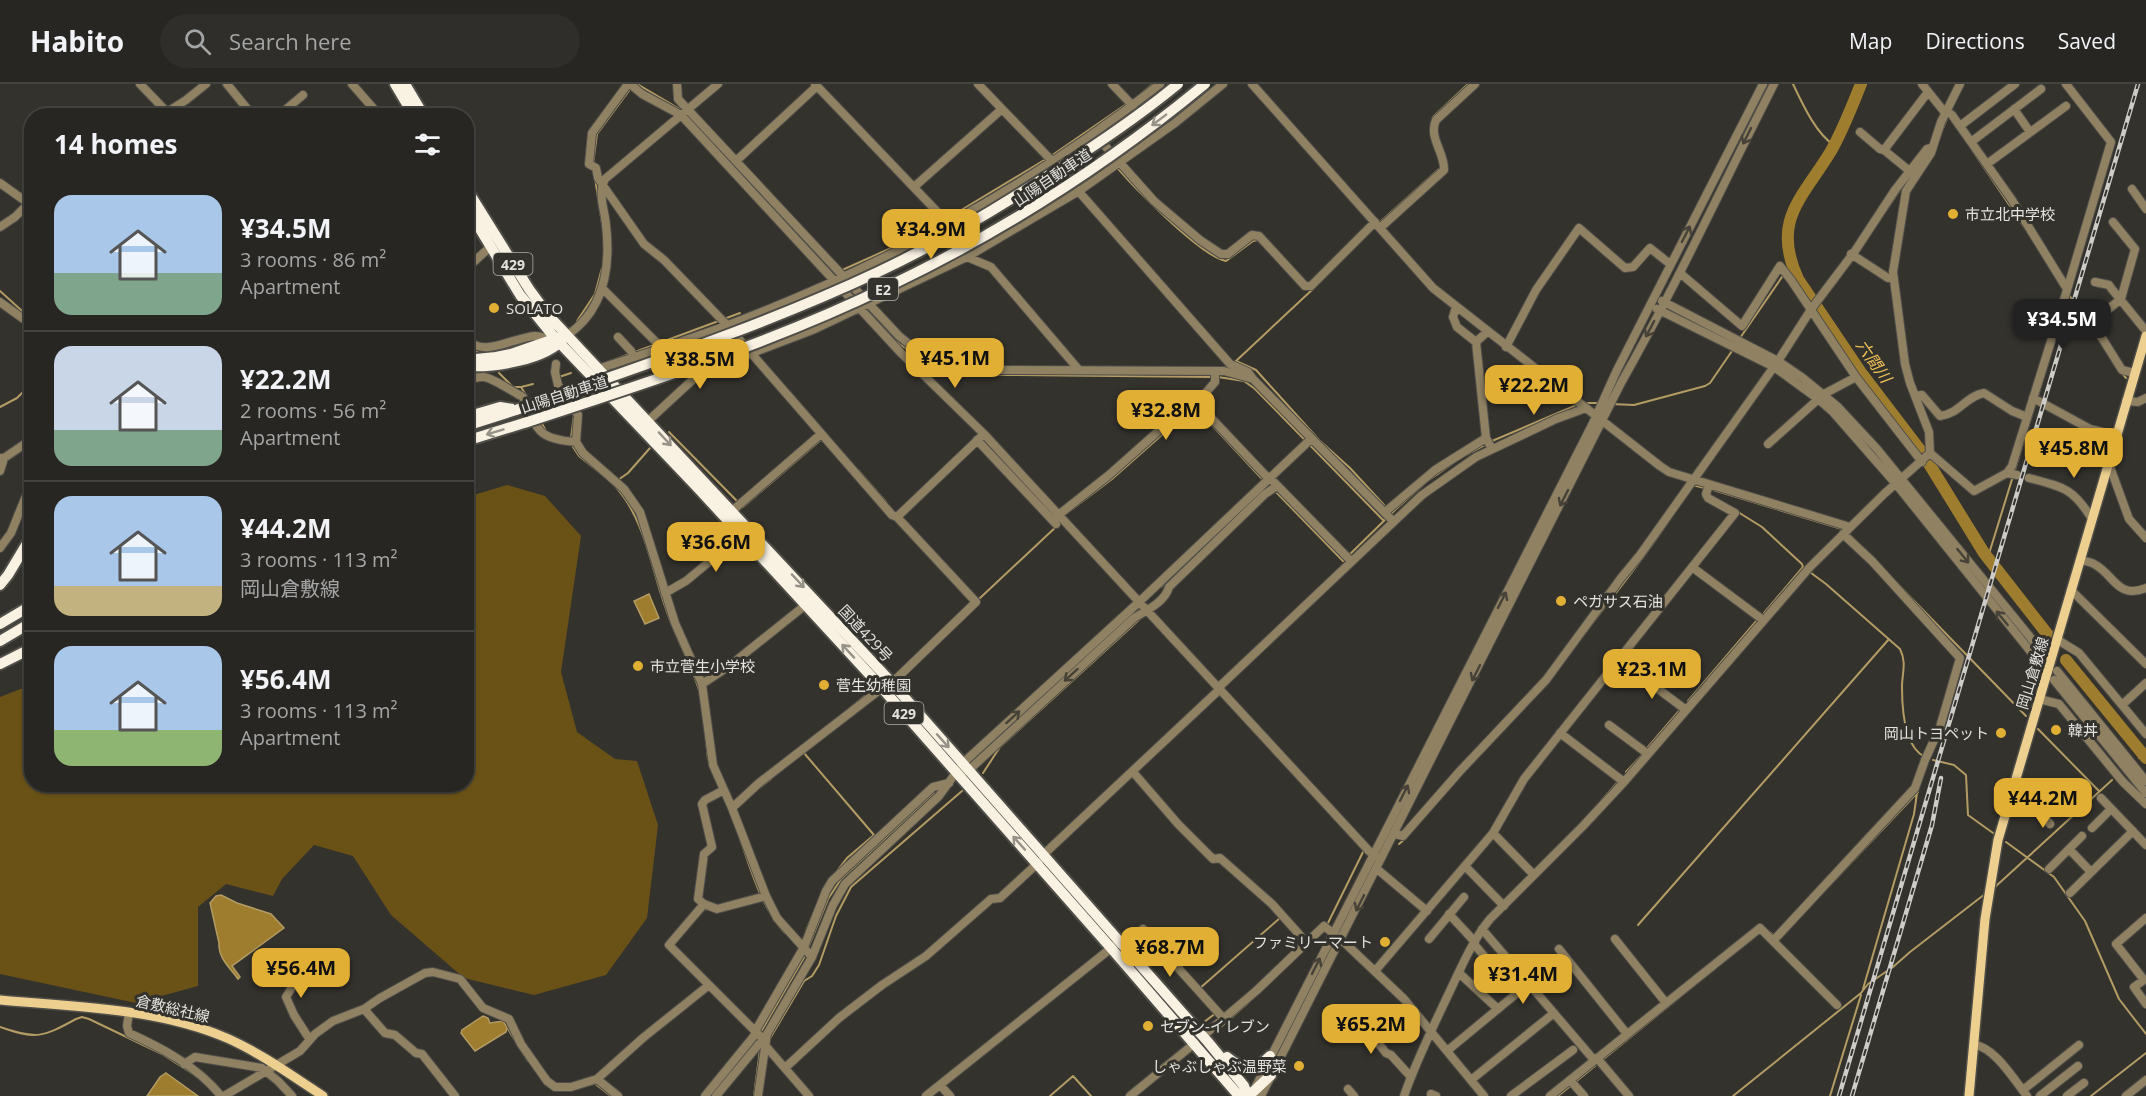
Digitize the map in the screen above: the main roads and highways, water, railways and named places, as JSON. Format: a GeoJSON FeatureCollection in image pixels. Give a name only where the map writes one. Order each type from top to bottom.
{"type":"FeatureCollection","features":[{"type":"Feature","properties":{"kind":"highway"},"geometry":{"type":"LineString","coordinates":[[395,84],[409,108]]}},
{"type":"Feature","properties":{"kind":"highway"},"geometry":{"type":"LineString","coordinates":[[405,84],[419,108]]}},
{"type":"Feature","properties":{"kind":"highway","name":"山陽自動車道"},"geometry":{"type":"LineString","coordinates":[[474,423],[776,316],[878,272],[942,239],[1073,160],[1178,84]]}},
{"type":"Feature","properties":{"kind":"highway","name":"山陽自動車道"},"geometry":{"type":"LineString","coordinates":[[474,439],[699,364],[794,328],[887,287],[1019,217],[1136,138],[1205,84]]}},
{"type":"Feature","properties":{"kind":"highway","name":"国道429号"},"geometry":{"type":"LineString","coordinates":[[474,201],[557,339],[598,369],[737,507],[745,532]]}},
{"type":"Feature","properties":{"kind":"highway","name":"国道429号"},"geometry":{"type":"LineString","coordinates":[[474,220],[520,295],[557,339],[810,601],[963,769],[1202,1040],[1236,1075],[1248,1095]]}},
{"type":"Feature","properties":{"kind":"highway"},"geometry":{"type":"LineString","coordinates":[[474,359],[511,354],[557,339]]}},
{"type":"Feature","properties":{"kind":"highway"},"geometry":{"type":"LineString","coordinates":[[474,367],[515,362],[557,339]]}},
{"type":"Feature","properties":{"kind":"highway"},"geometry":{"type":"LineString","coordinates":[[474,415],[500,407],[516,410]]}},
{"type":"Feature","properties":{"kind":"highway"},"geometry":{"type":"LineString","coordinates":[[0,585],[24,548]]}},
{"type":"Feature","properties":{"kind":"highway"},"geometry":{"type":"LineString","coordinates":[[0,624],[24,610]]}},
{"type":"Feature","properties":{"kind":"highway"},"geometry":{"type":"LineString","coordinates":[[0,641],[24,627]]}},
{"type":"Feature","properties":{"kind":"highway"},"geometry":{"type":"LineString","coordinates":[[0,664],[24,652]]}},
{"type":"Feature","properties":{"kind":"highway"},"geometry":{"type":"LineString","coordinates":[[1202,1040],[1244,1067],[1258,1066],[1270,1056]]}},
{"type":"Feature","properties":{"kind":"highway"},"geometry":{"type":"LineString","coordinates":[[1248,1095],[1271,1075]]}},
{"type":"Feature","properties":{"kind":"main road","name":"岡山倉敷線"},"geometry":{"type":"LineString","coordinates":[[1969,1096],[1988,897],[1998,840],[2146,334]]}},
{"type":"Feature","properties":{"kind":"main road","name":"倉敷総社線"},"geometry":{"type":"LineString","coordinates":[[0,1000],[129,1012],[208,1031],[230,1040],[275,1065],[322,1096]]}},
{"type":"Feature","properties":{"kind":"waterway"},"geometry":{"type":"LineString","coordinates":[[637,84],[683,111]]}},
{"type":"Feature","properties":{"kind":"waterway"},"geometry":{"type":"LineString","coordinates":[[1137,97],[1153,84]]}},
{"type":"Feature","properties":{"kind":"waterway"},"geometry":{"type":"LineString","coordinates":[[1431,131],[1433,117],[1468,84]]}},
{"type":"Feature","properties":{"kind":"waterway"},"geometry":{"type":"LineString","coordinates":[[1793,84],[1815,126],[1834,145]]}},
{"type":"Feature","properties":{"kind":"waterway","name":"六間川"},"geometry":{"type":"LineString","coordinates":[[1861,84],[1831,151],[1794,211],[1789,225],[1790,259],[1798,279],[1862,374],[1923,454],[1984,553],[2048,635]]}},
{"type":"Feature","properties":{"kind":"waterway"},"geometry":{"type":"LineString","coordinates":[[593,164],[597,134],[631,88]]}},
{"type":"Feature","properties":{"kind":"waterway"},"geometry":{"type":"LineString","coordinates":[[1051,156],[1125,105]]}},
{"type":"Feature","properties":{"kind":"waterway"},"geometry":{"type":"LineString","coordinates":[[1941,133],[1948,116]]}},
{"type":"Feature","properties":{"kind":"waterway"},"geometry":{"type":"LineString","coordinates":[[710,139],[836,275]]}},
{"type":"Feature","properties":{"kind":"waterway"},"geometry":{"type":"LineString","coordinates":[[1972,150],[2033,240]]}},
{"type":"Feature","properties":{"kind":"waterway"},"geometry":{"type":"LineString","coordinates":[[948,218],[1046,159]]}},
{"type":"Feature","properties":{"kind":"waterway"},"geometry":{"type":"LineString","coordinates":[[1110,159],[1165,217],[1214,256],[1226,261],[1253,241],[1258,240]]}},
{"type":"Feature","properties":{"kind":"waterway"},"geometry":{"type":"LineString","coordinates":[[1379,223],[1440,166]]}},
{"type":"Feature","properties":{"kind":"waterway"},"geometry":{"type":"LineString","coordinates":[[595,178],[602,223]]}},
{"type":"Feature","properties":{"kind":"waterway"},"geometry":{"type":"LineString","coordinates":[[1877,224],[1904,184]]}},
{"type":"Feature","properties":{"kind":"waterway"},"geometry":{"type":"LineString","coordinates":[[840,271],[900,244],[943,221]]}},
{"type":"Feature","properties":{"kind":"waterway"},"geometry":{"type":"LineString","coordinates":[[1740,338],[1791,264]]}},
{"type":"Feature","properties":{"kind":"waterway"},"geometry":{"type":"LineString","coordinates":[[577,321],[595,294],[602,268]]}},
{"type":"Feature","properties":{"kind":"waterway"},"geometry":{"type":"LineString","coordinates":[[1821,302],[1838,280]]}},
{"type":"Feature","properties":{"kind":"waterway"},"geometry":{"type":"LineString","coordinates":[[1314,288],[1236,361],[1256,370],[1319,440],[1350,468],[1384,505]]}},
{"type":"Feature","properties":{"kind":"waterway"},"geometry":{"type":"LineString","coordinates":[[0,291],[24,313]]}},
{"type":"Feature","properties":{"kind":"waterway"},"geometry":{"type":"LineString","coordinates":[[2069,295],[2090,324]]}},
{"type":"Feature","properties":{"kind":"waterway"},"geometry":{"type":"LineString","coordinates":[[1988,557],[2069,295]]}},
{"type":"Feature","properties":{"kind":"waterway"},"geometry":{"type":"LineString","coordinates":[[869,311],[900,345],[936,362],[973,373],[1212,377]]}},
{"type":"Feature","properties":{"kind":"waterway"},"geometry":{"type":"LineString","coordinates":[[608,362],[740,313]]}},
{"type":"Feature","properties":{"kind":"waterway"},"geometry":{"type":"LineString","coordinates":[[1611,404],[1634,405],[1705,386],[1710,383],[1734,348]]}},
{"type":"Feature","properties":{"kind":"waterway"},"geometry":{"type":"LineString","coordinates":[[474,350],[479,353]]}},
{"type":"Feature","properties":{"kind":"waterway"},"geometry":{"type":"LineString","coordinates":[[2121,372],[2126,378]]}},
{"type":"Feature","properties":{"kind":"waterway"},"geometry":{"type":"LineString","coordinates":[[499,373],[513,387],[521,387],[530,402]]}},
{"type":"Feature","properties":{"kind":"waterway"},"geometry":{"type":"LineString","coordinates":[[559,377],[571,373]]}},
{"type":"Feature","properties":{"kind":"waterway"},"geometry":{"type":"LineString","coordinates":[[1218,377],[1244,381],[1255,389],[1384,521]]}},
{"type":"Feature","properties":{"kind":"waterway"},"geometry":{"type":"LineString","coordinates":[[521,387],[533,384]]}},
{"type":"Feature","properties":{"kind":"waterway"},"geometry":{"type":"LineString","coordinates":[[0,407],[17,398],[24,391]]}},
{"type":"Feature","properties":{"kind":"waterway"},"geometry":{"type":"LineString","coordinates":[[789,391],[828,436]]}},
{"type":"Feature","properties":{"kind":"waterway"},"geometry":{"type":"LineString","coordinates":[[1585,403],[1600,403]]}},
{"type":"Feature","properties":{"kind":"waterway"},"geometry":{"type":"LineString","coordinates":[[1464,456],[1492,441],[1579,404]]}},
{"type":"Feature","properties":{"kind":"waterway"},"geometry":{"type":"LineString","coordinates":[[1063,516],[1112,479],[1190,410],[1197,409],[1264,481]]}},
{"type":"Feature","properties":{"kind":"waterway"},"geometry":{"type":"LineString","coordinates":[[571,438],[574,415]]}},
{"type":"Feature","properties":{"kind":"waterway"},"geometry":{"type":"LineString","coordinates":[[540,420],[546,431]]}},
{"type":"Feature","properties":{"kind":"waterway"},"geometry":{"type":"LineString","coordinates":[[669,432],[738,502]]}},
{"type":"Feature","properties":{"kind":"waterway"},"geometry":{"type":"LineString","coordinates":[[742,506],[823,438]]}},
{"type":"Feature","properties":{"kind":"waterway"},"geometry":{"type":"LineString","coordinates":[[573,447],[579,456],[609,480]]}},
{"type":"Feature","properties":{"kind":"waterway"},"geometry":{"type":"LineString","coordinates":[[618,480],[628,473],[650,448]]}},
{"type":"Feature","properties":{"kind":"waterway"},"geometry":{"type":"LineString","coordinates":[[1004,464],[1058,520]]}},
{"type":"Feature","properties":{"kind":"waterway"},"geometry":{"type":"LineString","coordinates":[[1429,480],[1452,464]]}},
{"type":"Feature","properties":{"kind":"waterway"},"geometry":{"type":"LineString","coordinates":[[858,470],[886,502]]}},
{"type":"Feature","properties":{"kind":"waterway"},"geometry":{"type":"LineString","coordinates":[[1275,491],[1343,561],[1423,485]]}},
{"type":"Feature","properties":{"kind":"waterway"},"geometry":{"type":"LineString","coordinates":[[1693,485],[1704,488]]}},
{"type":"Feature","properties":{"kind":"waterway"},"geometry":{"type":"LineString","coordinates":[[615,486],[634,513],[670,619],[699,690]]}},
{"type":"Feature","properties":{"kind":"waterway"},"geometry":{"type":"LineString","coordinates":[[1710,489],[1842,529],[1849,534],[2026,716]]}},
{"type":"Feature","properties":{"kind":"waterway"},"geometry":{"type":"LineString","coordinates":[[1738,512],[1762,527],[1803,567],[1826,584],[1900,649],[1904,663],[1902,696],[1908,736],[1918,752],[1925,757]]}},
{"type":"Feature","properties":{"kind":"waterway"},"geometry":{"type":"LineString","coordinates":[[1585,633],[1668,522]]}},
{"type":"Feature","properties":{"kind":"waterway"},"geometry":{"type":"LineString","coordinates":[[979,599],[1058,525]]}},
{"type":"Feature","properties":{"kind":"waterway"},"geometry":{"type":"LineString","coordinates":[[1161,587],[1189,560]]}},
{"type":"Feature","properties":{"kind":"waterway"},"geometry":{"type":"LineString","coordinates":[[1764,613],[1803,567]]}},
{"type":"Feature","properties":{"kind":"waterway"},"geometry":{"type":"LineString","coordinates":[[972,761],[1141,606]]}},
{"type":"Feature","properties":{"kind":"waterway"},"geometry":{"type":"LineString","coordinates":[[983,773],[1000,747],[1141,618]]}},
{"type":"Feature","properties":{"kind":"waterway"},"geometry":{"type":"LineString","coordinates":[[1688,701],[1758,619]]}},
{"type":"Feature","properties":{"kind":"waterway"},"geometry":{"type":"LineString","coordinates":[[1638,925],[1889,639]]}},
{"type":"Feature","properties":{"kind":"waterway","name":"六間川"},"geometry":{"type":"LineString","coordinates":[[2066,660],[2146,758]]}},
{"type":"Feature","properties":{"kind":"waterway"},"geometry":{"type":"LineString","coordinates":[[849,709],[872,690]]}},
{"type":"Feature","properties":{"kind":"waterway"},"geometry":{"type":"LineString","coordinates":[[1648,747],[1679,711]]}},
{"type":"Feature","properties":{"kind":"waterway"},"geometry":{"type":"LineString","coordinates":[[2038,729],[2099,791]]}},
{"type":"Feature","properties":{"kind":"waterway"},"geometry":{"type":"LineString","coordinates":[[706,741],[708,759]]}},
{"type":"Feature","properties":{"kind":"waterway"},"geometry":{"type":"LineString","coordinates":[[804,753],[874,835],[847,858],[823,889]]}},
{"type":"Feature","properties":{"kind":"waterway"},"geometry":{"type":"LineString","coordinates":[[1626,772],[1642,755]]}},
{"type":"Feature","properties":{"kind":"waterway","name":"六間川"},"geometry":{"type":"LineString","coordinates":[[2139,758],[2143,755]]}},
{"type":"Feature","properties":{"kind":"waterway"},"geometry":{"type":"LineString","coordinates":[[1933,760],[1954,765],[1966,775],[1968,815],[1993,833]]}},
{"type":"Feature","properties":{"kind":"waterway"},"geometry":{"type":"LineString","coordinates":[[759,788],[771,779]]}},
{"type":"Feature","properties":{"kind":"waterway"},"geometry":{"type":"LineString","coordinates":[[1995,887],[2112,780]]}},
{"type":"Feature","properties":{"kind":"waterway"},"geometry":{"type":"LineString","coordinates":[[1601,801],[1617,783]]}},
{"type":"Feature","properties":{"kind":"waterway"},"geometry":{"type":"LineString","coordinates":[[769,1040],[804,981],[812,976],[819,965],[836,916],[851,887],[962,791]]}},
{"type":"Feature","properties":{"kind":"waterway"},"geometry":{"type":"LineString","coordinates":[[1829,886],[1918,792]]}},
{"type":"Feature","properties":{"kind":"waterway"},"geometry":{"type":"LineString","coordinates":[[808,948],[828,899],[841,879],[934,793]]}},
{"type":"Feature","properties":{"kind":"waterway"},"geometry":{"type":"LineString","coordinates":[[1863,989],[1914,814],[1917,793]]}},
{"type":"Feature","properties":{"kind":"waterway"},"geometry":{"type":"LineString","coordinates":[[1399,844],[1406,838]]}},
{"type":"Feature","properties":{"kind":"waterway"},"geometry":{"type":"LineString","coordinates":[[740,839],[763,901],[785,933]]}},
{"type":"Feature","properties":{"kind":"waterway"},"geometry":{"type":"LineString","coordinates":[[2006,842],[2054,877],[2085,921],[2119,999],[2146,1034]]}},
{"type":"Feature","properties":{"kind":"waterway"},"geometry":{"type":"LineString","coordinates":[[1327,925],[1363,852]]}},
{"type":"Feature","properties":{"kind":"waterway"},"geometry":{"type":"LineString","coordinates":[[1733,1096],[1861,993],[1868,984],[1985,894]]}},
{"type":"Feature","properties":{"kind":"waterway"},"geometry":{"type":"LineString","coordinates":[[806,931],[819,900]]}},
{"type":"Feature","properties":{"kind":"waterway"},"geometry":{"type":"LineString","coordinates":[[1199,989],[1280,918]]}},
{"type":"Feature","properties":{"kind":"waterway"},"geometry":{"type":"LineString","coordinates":[[1765,929],[1774,935]]}},
{"type":"Feature","properties":{"kind":"waterway"},"geometry":{"type":"LineString","coordinates":[[1260,992],[1325,930]]}},
{"type":"Feature","properties":{"kind":"waterway"},"geometry":{"type":"LineString","coordinates":[[712,1093],[755,1042],[806,954]]}},
{"type":"Feature","properties":{"kind":"waterway"},"geometry":{"type":"LineString","coordinates":[[1558,1096],[1723,962]]}},
{"type":"Feature","properties":{"kind":"waterway"},"geometry":{"type":"LineString","coordinates":[[1830,1096],[1861,995]]}},
{"type":"Feature","properties":{"kind":"waterway"},"geometry":{"type":"LineString","coordinates":[[1215,1032],[1249,1002]]}},
{"type":"Feature","properties":{"kind":"waterway"},"geometry":{"type":"LineString","coordinates":[[1204,1022],[1216,1013]]}},
{"type":"Feature","properties":{"kind":"waterway"},"geometry":{"type":"LineString","coordinates":[[0,1027],[23,1034],[40,1035],[82,1017],[162,1054],[193,1074]]}},
{"type":"Feature","properties":{"kind":"waterway"},"geometry":{"type":"LineString","coordinates":[[508,1029],[528,1061]]}},
{"type":"Feature","properties":{"kind":"waterway"},"geometry":{"type":"LineString","coordinates":[[754,1096],[760,1050]]}},
{"type":"Feature","properties":{"kind":"waterway"},"geometry":{"type":"LineString","coordinates":[[2091,1096],[2146,1053]]}},
{"type":"Feature","properties":{"kind":"waterway"},"geometry":{"type":"LineString","coordinates":[[1050,1096],[1073,1076],[1091,1096]]}},
{"type":"Feature","properties":{"kind":"waterway"},"geometry":{"type":"LineString","coordinates":[[594,1083],[611,1096]]}},
{"type":"Feature","properties":{"kind":"railway"},"geometry":{"type":"LineString","coordinates":[[1839,1096],[2138,84]]}},
{"type":"Feature","properties":{"kind":"railway"},"geometry":{"type":"LineString","coordinates":[[1852,1096],[1932,825],[1941,778]]}},
{"type":"Feature","properties":{"kind":"place","name":"市立北中学校"},"geometry":{"type":"Point","coordinates":[1953,214]}},
{"type":"Feature","properties":{"kind":"place","name":"SOLATO"},"geometry":{"type":"Point","coordinates":[494,308]}},
{"type":"Feature","properties":{"kind":"place","name":"ペガサス石油"},"geometry":{"type":"Point","coordinates":[1561,601]}},
{"type":"Feature","properties":{"kind":"place","name":"市立菅生小学校"},"geometry":{"type":"Point","coordinates":[638,666]}},
{"type":"Feature","properties":{"kind":"place","name":"菅生幼稚園"},"geometry":{"type":"Point","coordinates":[824,685]}},
{"type":"Feature","properties":{"kind":"place","name":"韓丼"},"geometry":{"type":"Point","coordinates":[2056,730]}},
{"type":"Feature","properties":{"kind":"place","name":"岡山トヨペット"},"geometry":{"type":"Point","coordinates":[2001,733]}},
{"type":"Feature","properties":{"kind":"place","name":"ファミリーマート"},"geometry":{"type":"Point","coordinates":[1385,942]}},
{"type":"Feature","properties":{"kind":"place","name":"セブン-イレブン"},"geometry":{"type":"Point","coordinates":[1148,1026]}},
{"type":"Feature","properties":{"kind":"place","name":"しゃぶしゃぶ温野菜"},"geometry":{"type":"Point","coordinates":[1299,1066]}}]}
